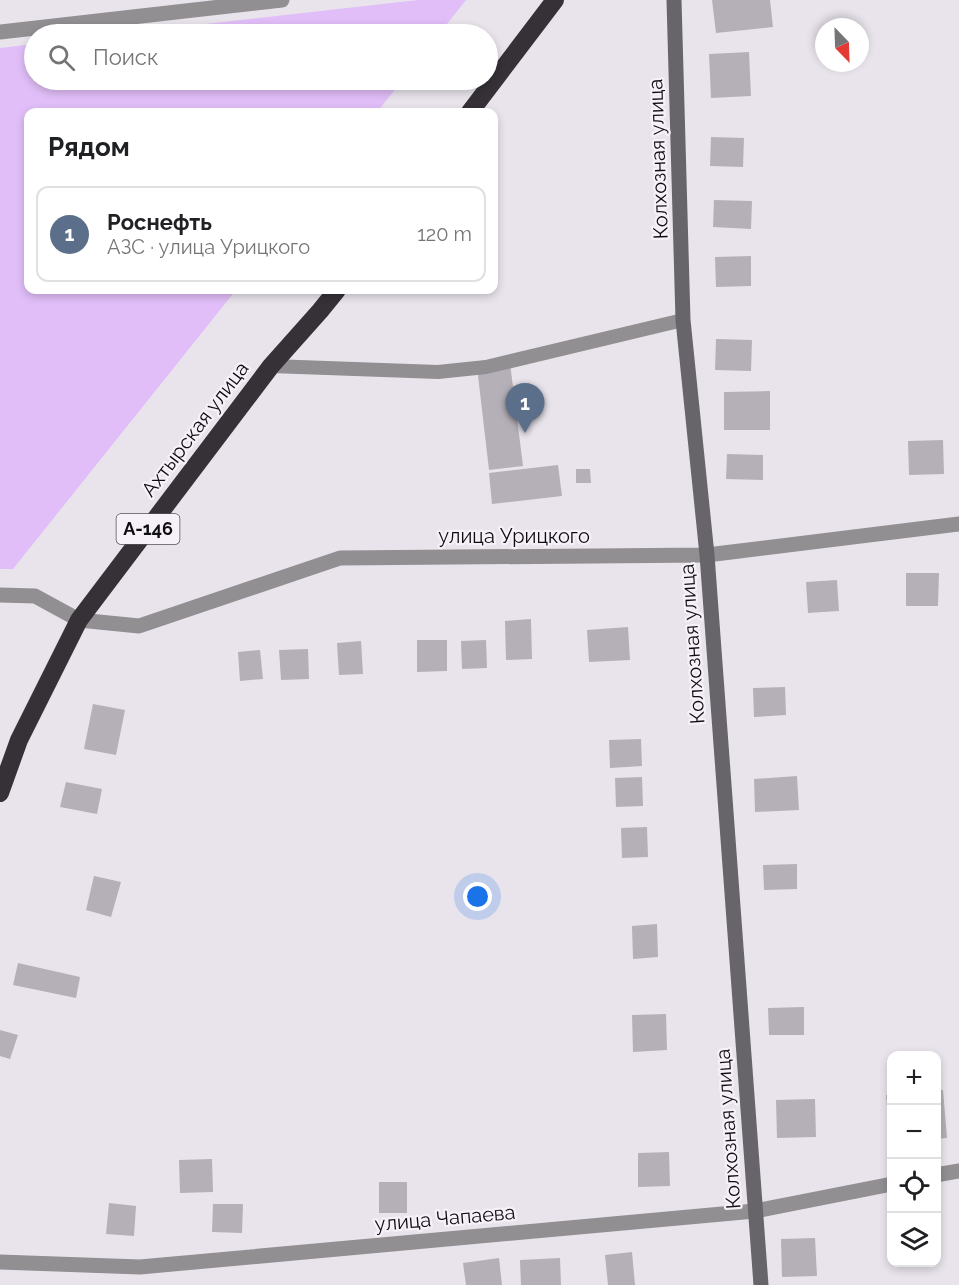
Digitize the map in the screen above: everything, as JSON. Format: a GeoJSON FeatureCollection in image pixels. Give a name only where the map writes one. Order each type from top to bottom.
{"type":"FeatureCollection","features":[{"type":"Feature","properties":{"kind":"highway"},"geometry":{"type":"LineString","coordinates":[[498,75],[555,0]]}},
{"type":"Feature","properties":{"kind":"highway"},"geometry":{"type":"LineString","coordinates":[[473,108],[487,90]]}},
{"type":"Feature","properties":{"kind":"highway","name":"Ахтырская улица"},"geometry":{"type":"LineString","coordinates":[[0,793],[19,740],[79,620],[270,366],[334,294]]}},
{"type":"Feature","properties":{"kind":"street"},"geometry":{"type":"LineString","coordinates":[[70,24],[282,0]]}},
{"type":"Feature","properties":{"kind":"street","name":"Колхозная улица"},"geometry":{"type":"LineString","coordinates":[[674,0],[683,320],[707,555],[761,1285]]}},
{"type":"Feature","properties":{"kind":"street"},"geometry":{"type":"LineString","coordinates":[[0,32],[24,29]]}},
{"type":"Feature","properties":{"kind":"street","name":"улица Урицкого"},"geometry":{"type":"LineString","coordinates":[[79,620],[139,626],[340,558],[707,555],[959,524]]}},
{"type":"Feature","properties":{"kind":"street"},"geometry":{"type":"LineString","coordinates":[[0,595],[35,596],[79,620]]}},
{"type":"Feature","properties":{"kind":"street"},"geometry":{"type":"LineString","coordinates":[[941,1174],[959,1170]]}},
{"type":"Feature","properties":{"kind":"street","name":"улица Чапаева"},"geometry":{"type":"LineString","coordinates":[[0,1262],[140,1267],[755,1211],[887,1185]]}},
{"type":"Feature","properties":{"kind":"lane"},"geometry":{"type":"LineString","coordinates":[[270,366],[447,371],[486,367],[683,320]]}},
{"type":"Feature","properties":{"kind":"shaded area"},"geometry":{"type":"Polygon","coordinates":[[[418,0],[466,0],[447,24],[206,24],[418,0]]]}},
{"type":"Feature","properties":{"kind":"shaded area"},"geometry":{"type":"Polygon","coordinates":[[[24,45],[24,90],[395,90],[380,108],[24,108],[24,294],[233,294],[13,569],[0,569],[0,48],[24,45]]]}},
{"type":"Feature","properties":{"kind":"building"},"geometry":{"type":"Polygon","coordinates":[[[712,0],[770,0],[773,27],[716,33],[712,0]]]}},
{"type":"Feature","properties":{"kind":"building"},"geometry":{"type":"Polygon","coordinates":[[[749,52],[751,96],[711,98],[709,54],[749,52]]]}},
{"type":"Feature","properties":{"kind":"building"},"geometry":{"type":"Polygon","coordinates":[[[711,137],[744,138],[743,167],[710,166],[711,137]]]}},
{"type":"Feature","properties":{"kind":"building"},"geometry":{"type":"Polygon","coordinates":[[[714,200],[752,201],[751,229],[713,227],[714,200]]]}},
{"type":"Feature","properties":{"kind":"building"},"geometry":{"type":"Polygon","coordinates":[[[751,256],[751,286],[716,287],[715,257],[751,256]]]}},
{"type":"Feature","properties":{"kind":"building"},"geometry":{"type":"Polygon","coordinates":[[[716,339],[752,340],[751,371],[715,370],[716,339]]]}},
{"type":"Feature","properties":{"kind":"building"},"geometry":{"type":"Polygon","coordinates":[[[510,363],[523,466],[489,470],[477,367],[510,363]]]}},
{"type":"Feature","properties":{"kind":"building"},"geometry":{"type":"Polygon","coordinates":[[[770,391],[770,430],[724,430],[724,392],[770,391]]]}},
{"type":"Feature","properties":{"kind":"building"},"geometry":{"type":"Polygon","coordinates":[[[943,440],[944,474],[909,475],[908,441],[943,440]]]}},
{"type":"Feature","properties":{"kind":"building"},"geometry":{"type":"Polygon","coordinates":[[[727,454],[763,455],[763,480],[726,479],[727,454]]]}},
{"type":"Feature","properties":{"kind":"building"},"geometry":{"type":"Polygon","coordinates":[[[558,465],[562,496],[492,504],[489,473],[558,465]]]}},
{"type":"Feature","properties":{"kind":"building"},"geometry":{"type":"Polygon","coordinates":[[[576,469],[590,469],[591,483],[576,483],[576,469]]]}},
{"type":"Feature","properties":{"kind":"building"},"geometry":{"type":"Polygon","coordinates":[[[906,573],[939,573],[938,606],[906,606],[906,573]]]}},
{"type":"Feature","properties":{"kind":"building"},"geometry":{"type":"Polygon","coordinates":[[[837,580],[839,611],[808,613],[806,582],[837,580]]]}},
{"type":"Feature","properties":{"kind":"building"},"geometry":{"type":"Polygon","coordinates":[[[531,619],[532,659],[506,660],[505,621],[531,619]]]}},
{"type":"Feature","properties":{"kind":"building"},"geometry":{"type":"Polygon","coordinates":[[[628,627],[630,660],[589,662],[587,630],[628,627]]]}},
{"type":"Feature","properties":{"kind":"building"},"geometry":{"type":"Polygon","coordinates":[[[417,640],[447,640],[447,671],[417,672],[417,640]]]}},
{"type":"Feature","properties":{"kind":"building"},"geometry":{"type":"Polygon","coordinates":[[[486,640],[487,668],[462,669],[461,641],[486,640]]]}},
{"type":"Feature","properties":{"kind":"building"},"geometry":{"type":"Polygon","coordinates":[[[361,641],[363,674],[339,675],[337,643],[361,641]]]}},
{"type":"Feature","properties":{"kind":"building"},"geometry":{"type":"Polygon","coordinates":[[[308,649],[309,679],[281,680],[279,650],[308,649]]]}},
{"type":"Feature","properties":{"kind":"building"},"geometry":{"type":"Polygon","coordinates":[[[260,650],[263,679],[240,681],[238,652],[260,650]]]}},
{"type":"Feature","properties":{"kind":"building"},"geometry":{"type":"Polygon","coordinates":[[[785,687],[786,715],[754,717],[753,688],[785,687]]]}},
{"type":"Feature","properties":{"kind":"building"},"geometry":{"type":"Polygon","coordinates":[[[93,704],[125,710],[116,755],[84,749],[93,704]]]}},
{"type":"Feature","properties":{"kind":"building"},"geometry":{"type":"Polygon","coordinates":[[[641,739],[642,766],[610,768],[609,740],[641,739]]]}},
{"type":"Feature","properties":{"kind":"building"},"geometry":{"type":"Polygon","coordinates":[[[797,776],[799,810],[755,812],[754,779],[797,776]]]}},
{"type":"Feature","properties":{"kind":"building"},"geometry":{"type":"Polygon","coordinates":[[[642,777],[643,806],[616,807],[615,778],[642,777]]]}},
{"type":"Feature","properties":{"kind":"building"},"geometry":{"type":"Polygon","coordinates":[[[66,782],[102,789],[97,814],[60,807],[66,782]]]}},
{"type":"Feature","properties":{"kind":"building"},"geometry":{"type":"Polygon","coordinates":[[[647,827],[648,857],[622,858],[621,828],[647,827]]]}},
{"type":"Feature","properties":{"kind":"building"},"geometry":{"type":"Polygon","coordinates":[[[797,864],[797,889],[764,890],[763,865],[797,864]]]}},
{"type":"Feature","properties":{"kind":"building"},"geometry":{"type":"Polygon","coordinates":[[[94,876],[121,882],[111,917],[86,910],[94,876]]]}},
{"type":"Feature","properties":{"kind":"building"},"geometry":{"type":"Polygon","coordinates":[[[657,924],[658,957],[633,959],[632,926],[657,924]]]}},
{"type":"Feature","properties":{"kind":"building"},"geometry":{"type":"Polygon","coordinates":[[[18,963],[80,977],[76,998],[13,985],[18,963]]]}},
{"type":"Feature","properties":{"kind":"building"},"geometry":{"type":"Polygon","coordinates":[[[804,1007],[804,1035],[769,1035],[768,1008],[804,1007]]]}},
{"type":"Feature","properties":{"kind":"building"},"geometry":{"type":"Polygon","coordinates":[[[666,1014],[667,1050],[633,1052],[632,1015],[666,1014]]]}},
{"type":"Feature","properties":{"kind":"building"},"geometry":{"type":"Polygon","coordinates":[[[0,1030],[18,1035],[10,1059],[0,1056],[0,1030]]]}},
{"type":"Feature","properties":{"kind":"building"},"geometry":{"type":"Polygon","coordinates":[[[941,1090],[943,1090],[947,1138],[941,1139],[941,1090]]]}},
{"type":"Feature","properties":{"kind":"building"},"geometry":{"type":"Polygon","coordinates":[[[815,1099],[816,1137],[777,1138],[776,1100],[815,1099]]]}},
{"type":"Feature","properties":{"kind":"building"},"geometry":{"type":"Polygon","coordinates":[[[669,1152],[670,1186],[638,1187],[638,1153],[669,1152]]]}},
{"type":"Feature","properties":{"kind":"building"},"geometry":{"type":"Polygon","coordinates":[[[212,1159],[213,1192],[180,1193],[179,1160],[212,1159]]]}},
{"type":"Feature","properties":{"kind":"building"},"geometry":{"type":"Polygon","coordinates":[[[379,1182],[407,1182],[407,1213],[379,1213],[379,1182]]]}},
{"type":"Feature","properties":{"kind":"building"},"geometry":{"type":"Polygon","coordinates":[[[109,1203],[136,1206],[134,1236],[106,1234],[109,1203]]]}},
{"type":"Feature","properties":{"kind":"building"},"geometry":{"type":"Polygon","coordinates":[[[213,1204],[243,1204],[242,1233],[212,1232],[213,1204]]]}},
{"type":"Feature","properties":{"kind":"building"},"geometry":{"type":"Polygon","coordinates":[[[815,1238],[817,1276],[782,1277],[781,1239],[815,1238]]]}},
{"type":"Feature","properties":{"kind":"building"},"geometry":{"type":"Polygon","coordinates":[[[632,1252],[635,1285],[608,1285],[605,1255],[632,1252]]]}},
{"type":"Feature","properties":{"kind":"building"},"geometry":{"type":"Polygon","coordinates":[[[499,1258],[502,1285],[466,1285],[463,1263],[499,1258]]]}},
{"type":"Feature","properties":{"kind":"building"},"geometry":{"type":"Polygon","coordinates":[[[560,1258],[561,1285],[521,1285],[520,1260],[560,1258]]]}},
{"type":"Feature","properties":{"kind":"place","name":"Роснефть"},"geometry":{"type":"Point","coordinates":[525,433]}}]}
